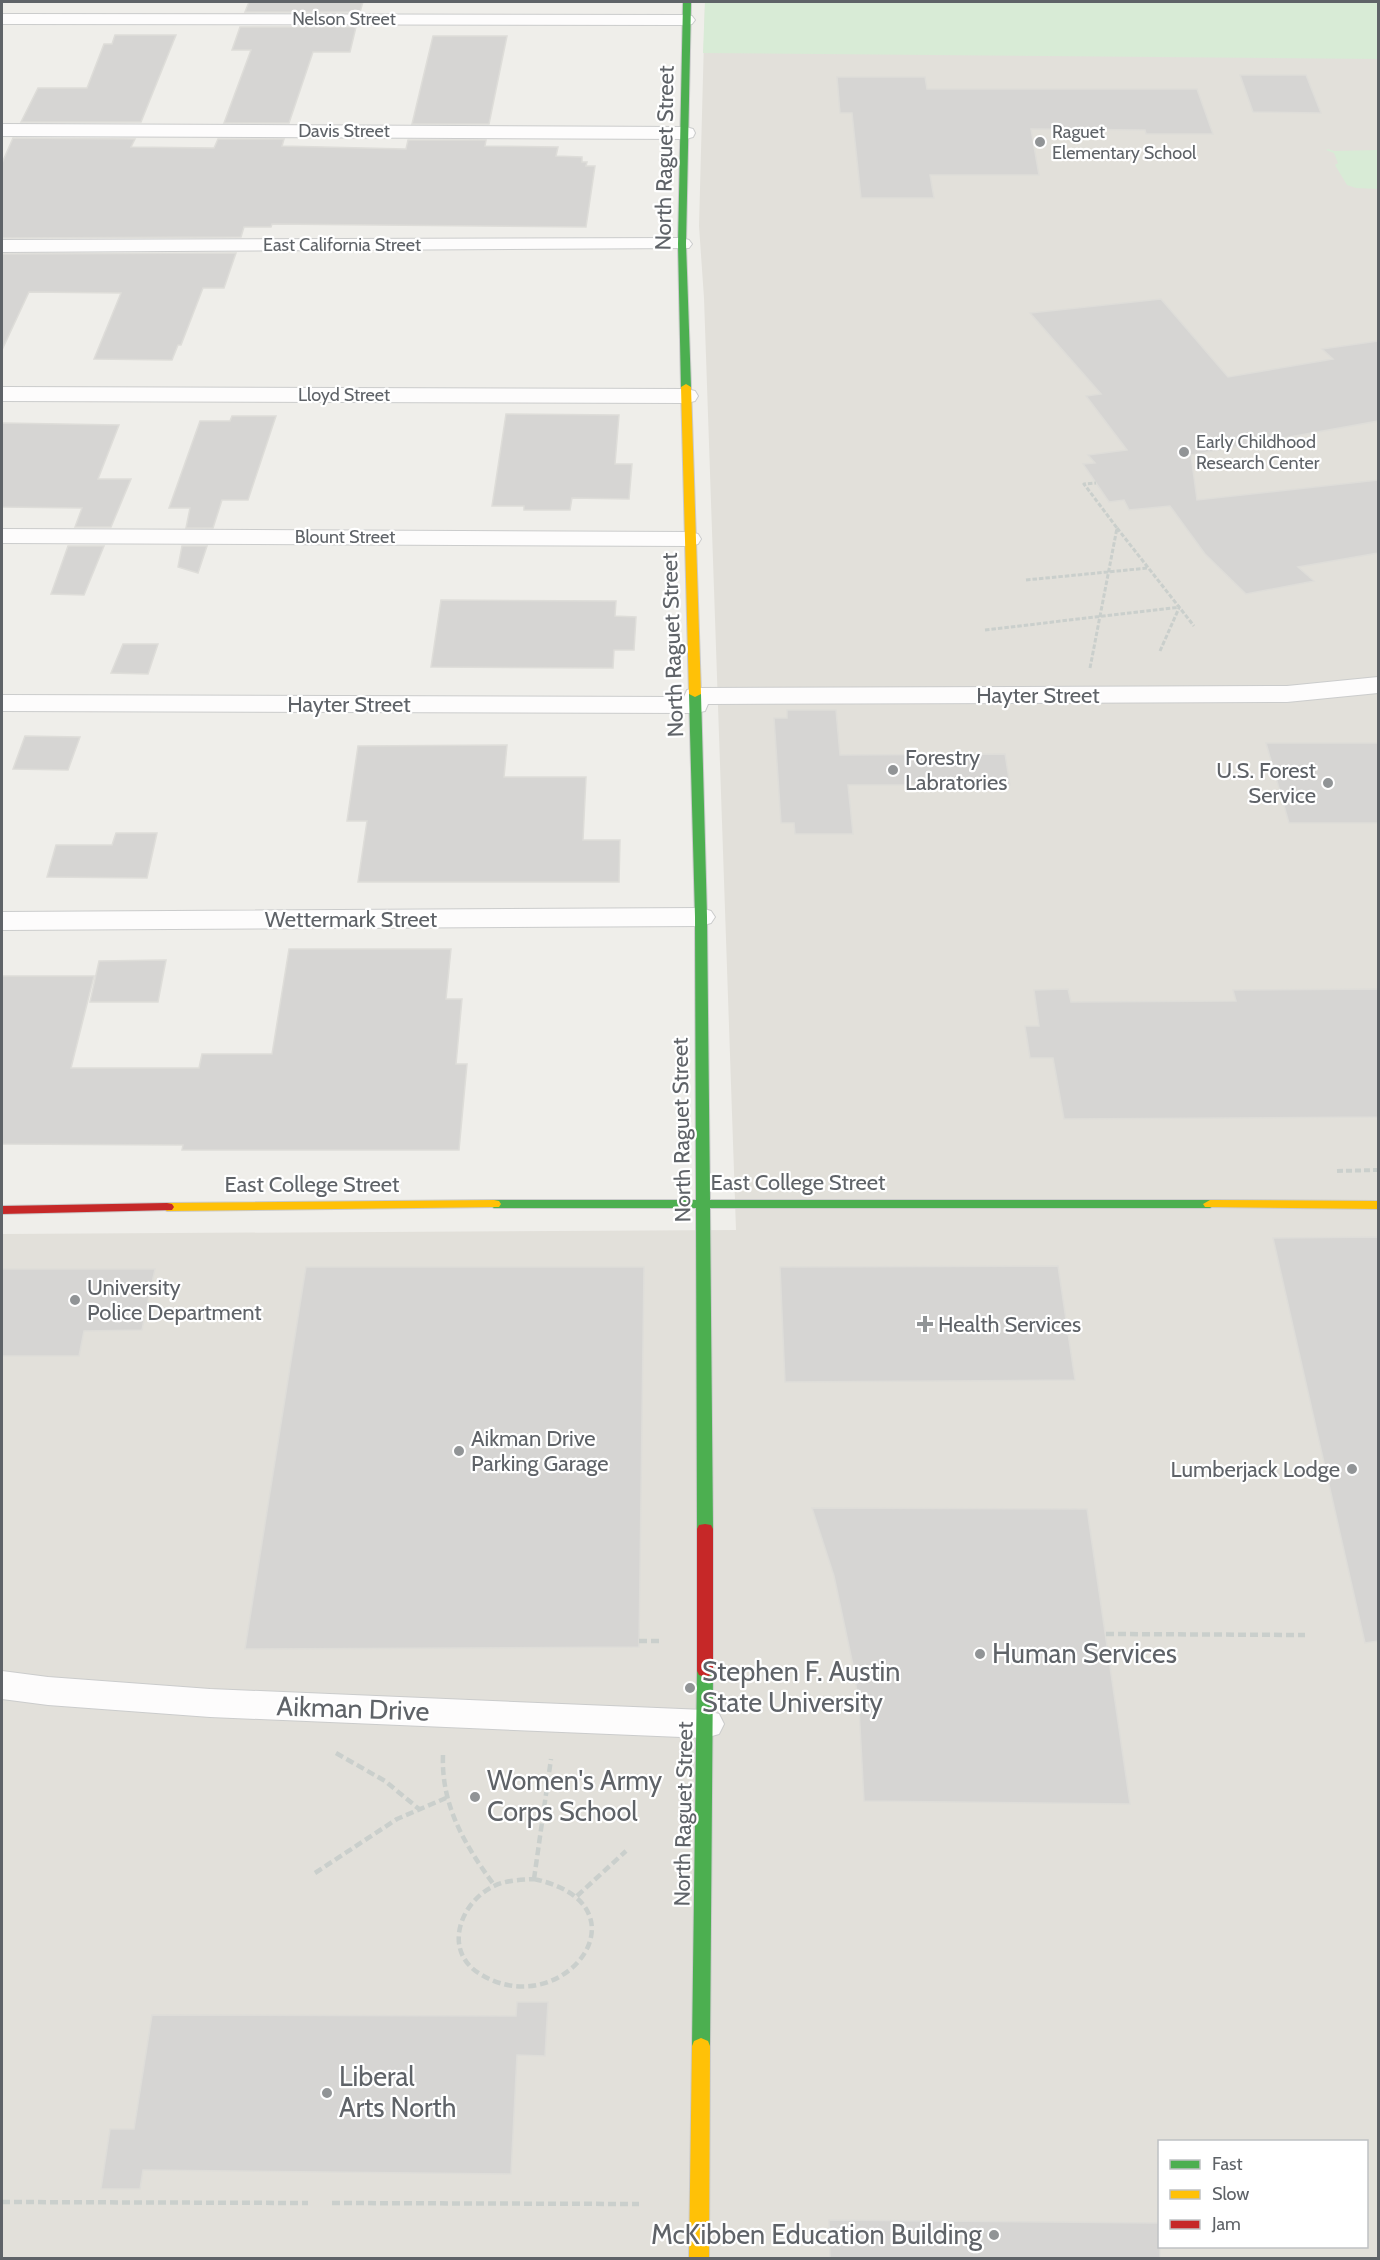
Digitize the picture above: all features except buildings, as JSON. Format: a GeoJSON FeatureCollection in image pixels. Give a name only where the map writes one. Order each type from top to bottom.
{"type":"FeatureCollection","features":[{"type":"Feature","properties":{"kind":"street","name":"North Raguet Street"},"geometry":{"type":"LineString","coordinates":[[687,2],[682,244],[689,539],[696,700],[703,1203],[705,1724],[699,2259]]}},
{"type":"Feature","properties":{"kind":"street","name":"Nelson Street"},"geometry":{"type":"LineString","coordinates":[[2,19],[686,20]]}},
{"type":"Feature","properties":{"kind":"street","name":"Davis Street"},"geometry":{"type":"LineString","coordinates":[[2,130],[686,133]]}},
{"type":"Feature","properties":{"kind":"street","name":"East California Street"},"geometry":{"type":"LineString","coordinates":[[2,246],[682,244]]}},
{"type":"Feature","properties":{"kind":"street","name":"Lloyd Street"},"geometry":{"type":"LineString","coordinates":[[2,394],[687,396]]}},
{"type":"Feature","properties":{"kind":"street","name":"Blount Street"},"geometry":{"type":"LineString","coordinates":[[2,536],[689,539]]}},
{"type":"Feature","properties":{"kind":"street","name":"Hayter Street"},"geometry":{"type":"LineString","coordinates":[[2,703],[696,700],[1287,694],[1378,685]]}},
{"type":"Feature","properties":{"kind":"street","name":"Wettermark Street"},"geometry":{"type":"LineString","coordinates":[[2,921],[700,917]]}},
{"type":"Feature","properties":{"kind":"street","name":"East College Street"},"geometry":{"type":"LineString","coordinates":[[2,1210],[217,1206],[703,1203],[1378,1205]]}},
{"type":"Feature","properties":{"kind":"street","name":"Aikman Drive"},"geometry":{"type":"LineString","coordinates":[[2,1685],[59,1692],[210,1703],[705,1724]]}},
{"type":"Feature","properties":{"kind":"path"},"geometry":{"type":"LineString","coordinates":[[1096,483],[1084,484],[1194,626]]}},
{"type":"Feature","properties":{"kind":"path"},"geometry":{"type":"LineString","coordinates":[[1085,695],[1117,528]]}},
{"type":"Feature","properties":{"kind":"path"},"geometry":{"type":"LineString","coordinates":[[1026,580],[1148,567]]}},
{"type":"Feature","properties":{"kind":"path"},"geometry":{"type":"LineString","coordinates":[[985,630],[1180,607]]}},
{"type":"Feature","properties":{"kind":"path"},"geometry":{"type":"LineString","coordinates":[[1160,651],[1180,607]]}},
{"type":"Feature","properties":{"kind":"path"},"geometry":{"type":"LineString","coordinates":[[1106,1634],[1305,1635]]}},
{"type":"Feature","properties":{"kind":"path"},"geometry":{"type":"LineString","coordinates":[[639,1641],[660,1641]]}},
{"type":"Feature","properties":{"kind":"path"},"geometry":{"type":"LineString","coordinates":[[336,1753],[385,1780],[418,1809]]}},
{"type":"Feature","properties":{"kind":"path"},"geometry":{"type":"LineString","coordinates":[[443,1755],[442,1780],[460,1835],[494,1886]]}},
{"type":"Feature","properties":{"kind":"path"},"geometry":{"type":"LineString","coordinates":[[534,1879],[551,1759]]}},
{"type":"Feature","properties":{"kind":"path"},"geometry":{"type":"LineString","coordinates":[[315,1873],[397,1820],[446,1798]]}},
{"type":"Feature","properties":{"kind":"path"},"geometry":{"type":"LineString","coordinates":[[577,1896],[626,1851]]}},
{"type":"Feature","properties":{"kind":"path"},"geometry":{"type":"LineString","coordinates":[[534,1879],[559,1885],[577,1896],[589,1912],[593,1930],[590,1949],[578,1966],[560,1978],[540,1985],[518,1987],[497,1983],[478,1974],[465,1961],[458,1945],[457,1928],[463,1912],[475,1898],[494,1886],[514,1880],[534,1879]]}},
{"type":"Feature","properties":{"kind":"path"},"geometry":{"type":"LineString","coordinates":[[2,2202],[308,2202]]}},
{"type":"Feature","properties":{"kind":"path"},"geometry":{"type":"LineString","coordinates":[[332,2202],[639,2204]]}},
{"type":"Feature","properties":{"kind":"shaded area","name":"Stephen F. Austin State University"},"geometry":{"type":"Polygon","coordinates":[[[705,2],[1378,2],[1378,2258],[2,2258],[2,1234],[736,1230],[704,298],[699,226],[705,2]]]}},
{"type":"Feature","properties":{"kind":"green space"},"geometry":{"type":"Polygon","coordinates":[[[705,2],[1378,2],[1378,59],[703,53],[705,2]]]}},
{"type":"Feature","properties":{"kind":"green space"},"geometry":{"type":"Polygon","coordinates":[[[1326,150],[1334,151],[1378,150],[1378,189],[1356,188],[1347,185],[1335,165],[1338,163],[1334,153],[1326,150]]]}},
{"type":"Feature","properties":{"kind":"traffic: fast"},"geometry":{"type":"LineString","coordinates":[[686,387],[682,244],[687,2]]}},
{"type":"Feature","properties":{"kind":"traffic: fast"},"geometry":{"type":"LineString","coordinates":[[695,694],[701,917],[705,1529]]}},
{"type":"Feature","properties":{"kind":"traffic: fast"},"geometry":{"type":"LineString","coordinates":[[494,1204],[1210,1204]]}},
{"type":"Feature","properties":{"kind":"traffic: fast"},"geometry":{"type":"LineString","coordinates":[[701,2046],[705,1671]]}},
{"type":"Feature","properties":{"kind":"traffic: slow"},"geometry":{"type":"LineString","coordinates":[[686,387],[695,694]]}},
{"type":"Feature","properties":{"kind":"traffic: slow"},"geometry":{"type":"LineString","coordinates":[[167,1207],[494,1204]]}},
{"type":"Feature","properties":{"kind":"traffic: slow"},"geometry":{"type":"LineString","coordinates":[[1210,1204],[1378,1205]]}},
{"type":"Feature","properties":{"kind":"traffic: slow"},"geometry":{"type":"LineString","coordinates":[[699,2258],[701,2046]]}},
{"type":"Feature","properties":{"kind":"traffic: jam"},"geometry":{"type":"LineString","coordinates":[[2,1210],[167,1207]]}},
{"type":"Feature","properties":{"kind":"traffic: jam"},"geometry":{"type":"LineString","coordinates":[[705,1529],[705,1671]]}},
{"type":"Feature","properties":{"kind":"place","name":"Raguet Elementary School"},"geometry":{"type":"Point","coordinates":[1040,142]}},
{"type":"Feature","properties":{"kind":"place","name":"Early Childhood Research Center"},"geometry":{"type":"Point","coordinates":[1184,452]}},
{"type":"Feature","properties":{"kind":"place","name":"Forestry Labratories"},"geometry":{"type":"Point","coordinates":[893,770]}},
{"type":"Feature","properties":{"kind":"place","name":"U.S. Forest Service"},"geometry":{"type":"Point","coordinates":[1328,783]}},
{"type":"Feature","properties":{"kind":"place","name":"University Police Department"},"geometry":{"type":"Point","coordinates":[75,1300]}},
{"type":"Feature","properties":{"kind":"place","name":"Health Services"},"geometry":{"type":"Point","coordinates":[925,1324]}},
{"type":"Feature","properties":{"kind":"place","name":"Aikman Drive Parking Garage"},"geometry":{"type":"Point","coordinates":[459,1451]}},
{"type":"Feature","properties":{"kind":"place","name":"Lumberjack Lodge"},"geometry":{"type":"Point","coordinates":[1352,1469]}},
{"type":"Feature","properties":{"kind":"place","name":"Human Services"},"geometry":{"type":"Point","coordinates":[980,1654]}},
{"type":"Feature","properties":{"kind":"place","name":"Stephen F. Austin State University"},"geometry":{"type":"Point","coordinates":[690,1688]}},
{"type":"Feature","properties":{"kind":"place","name":"Women's Army Corps School"},"geometry":{"type":"Point","coordinates":[475,1797]}},
{"type":"Feature","properties":{"kind":"place","name":"Liberal Arts North"},"geometry":{"type":"Point","coordinates":[327,2093]}},
{"type":"Feature","properties":{"kind":"place","name":"McKibben Education Building"},"geometry":{"type":"Point","coordinates":[994,2235]}}]}
